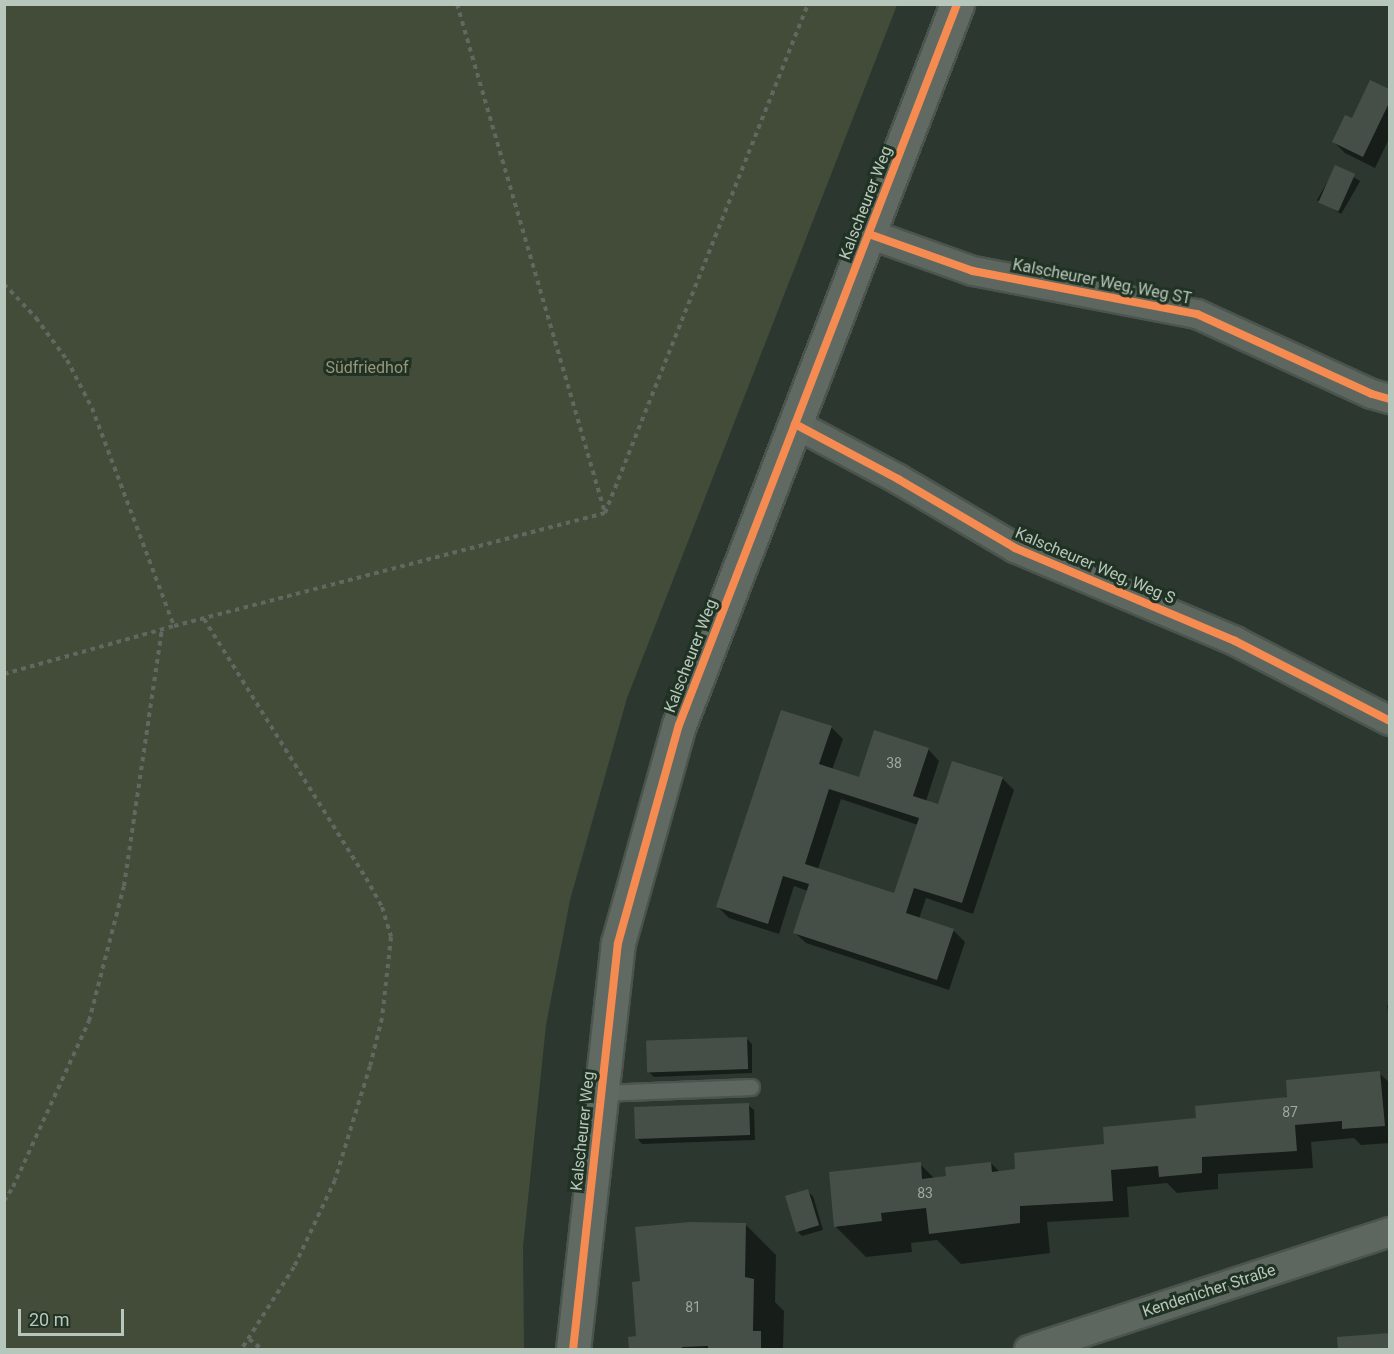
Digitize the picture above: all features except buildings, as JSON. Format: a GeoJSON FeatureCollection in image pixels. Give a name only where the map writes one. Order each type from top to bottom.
{"type":"FeatureCollection","features":[{"type":"Feature","properties":{"kind":"street","name":"Kalscheurer Weg"},"geometry":{"type":"LineString","coordinates":[[573,1350],[618,943],[679,725],[957,4]]}},
{"type":"Feature","properties":{"kind":"street","name":"Kalscheurer Weg, Weg ST"},"geometry":{"type":"LineString","coordinates":[[869,234],[973,271],[1197,314],[1372,394],[1389,399]]}},
{"type":"Feature","properties":{"kind":"street","name":"Kalscheurer Weg, Weg S"},"geometry":{"type":"LineString","coordinates":[[795,424],[898,478],[1015,548],[1235,641],[1389,721]]}},
{"type":"Feature","properties":{"kind":"street","name":"Kendenicher Straße"},"geometry":{"type":"LineString","coordinates":[[1029,1350],[1389,1232]]}},
{"type":"Feature","properties":{"kind":"lane"},"geometry":{"type":"LineString","coordinates":[[601,1092],[751,1087]]}},
{"type":"Feature","properties":{"kind":"path"},"geometry":{"type":"LineString","coordinates":[[457,4],[605,513]]}},
{"type":"Feature","properties":{"kind":"path"},"geometry":{"type":"LineString","coordinates":[[605,513],[808,4]]}},
{"type":"Feature","properties":{"kind":"path"},"geometry":{"type":"LineString","coordinates":[[4,284],[36,318],[67,360],[92,408],[174,626]]}},
{"type":"Feature","properties":{"kind":"path"},"geometry":{"type":"LineString","coordinates":[[4,674],[174,626],[605,513]]}},
{"type":"Feature","properties":{"kind":"path"},"geometry":{"type":"LineString","coordinates":[[204,618],[366,878],[382,906],[391,937],[382,1018],[370,1066],[335,1180],[294,1267],[241,1350]]}},
{"type":"Feature","properties":{"kind":"path"},"geometry":{"type":"LineString","coordinates":[[4,1201],[14,1187],[88,1021],[124,886],[162,630]]}},
{"type":"Feature","properties":{"kind":"path"},"geometry":{"type":"LineString","coordinates":[[248,1339],[262,1350]]}},
{"type":"Feature","properties":{"kind":"green space","name":"Südfriedhof"},"geometry":{"type":"Polygon","coordinates":[[[5,4],[897,5],[627,698],[570,900],[546,1025],[523,1247],[524,1349],[5,1349],[5,4]]]}},
{"type":"Feature","properties":{"kind":"cycle path"},"geometry":{"type":"LineString","coordinates":[[573,1350],[618,943],[679,725],[957,4]]}},
{"type":"Feature","properties":{"kind":"cycle path"},"geometry":{"type":"LineString","coordinates":[[869,234],[973,271],[1197,314],[1372,394],[1390,399]]}},
{"type":"Feature","properties":{"kind":"cycle path"},"geometry":{"type":"LineString","coordinates":[[795,424],[898,479],[1015,548],[1235,641],[1390,721]]}}]}
